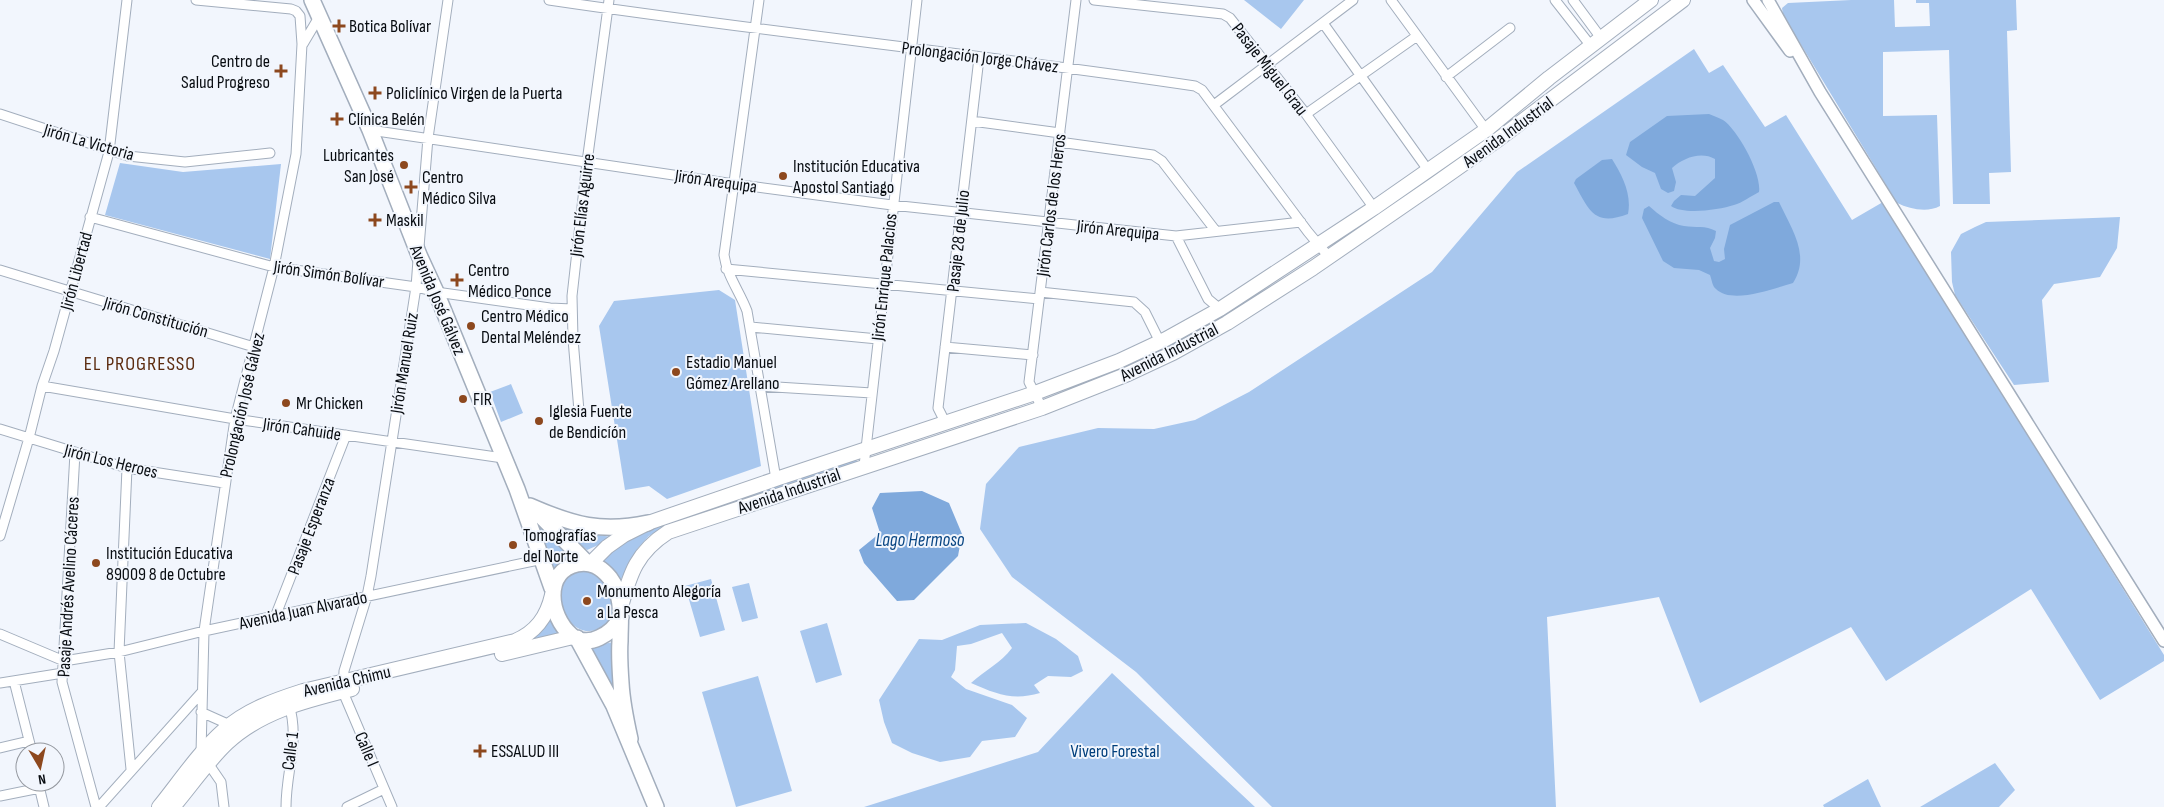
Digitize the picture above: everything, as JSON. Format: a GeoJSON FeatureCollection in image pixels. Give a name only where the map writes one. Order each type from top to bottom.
{"type":"FeatureCollection","features":[{"type":"Feature","properties":{"kind":"highway","name":"Avenida José Gálvez"},"geometry":{"type":"LineString","coordinates":[[315,8],[370,130],[418,255],[436,292],[517,489],[552,592]]}},
{"type":"Feature","properties":{"kind":"highway","name":"Avenida José Gálvez"},"geometry":{"type":"LineString","coordinates":[[517,489],[530,506],[589,563]]}},
{"type":"Feature","properties":{"kind":"highway"},"geometry":{"type":"LineString","coordinates":[[530,506],[558,517],[598,528],[613,529],[648,524]]}},
{"type":"Feature","properties":{"kind":"highway"},"geometry":{"type":"LineString","coordinates":[[630,739],[621,686],[621,612],[612,581],[606,573],[589,563],[572,566],[555,580],[552,592],[561,622],[575,638],[606,690],[630,739],[656,807]]}},
{"type":"Feature","properties":{"kind":"highway"},"geometry":{"type":"LineString","coordinates":[[575,638],[585,640],[605,636],[612,631],[621,612]]}},
{"type":"Feature","properties":{"kind":"main road","name":"Avenida Industrial"},"geometry":{"type":"LineString","coordinates":[[621,612],[635,564],[654,542],[668,532],[1042,408],[1128,374],[1173,353],[1227,323],[1329,257],[1496,141],[1683,0]]}},
{"type":"Feature","properties":{"kind":"main road","name":"Avenida Industrial"},"geometry":{"type":"LineString","coordinates":[[589,563],[624,535],[648,524],[776,478],[1035,393],[1119,361],[1160,342],[1220,309],[1374,208],[1486,130],[1649,1]]}},
{"type":"Feature","properties":{"kind":"main road","name":"Avenida Chimu"},"geometry":{"type":"LineString","coordinates":[[173,807],[226,744],[243,730],[288,702],[523,638],[532,632],[543,619],[552,592]]}},
{"type":"Feature","properties":{"kind":"main road","name":"Avenida Chimu"},"geometry":{"type":"LineString","coordinates":[[343,687],[575,638]]}},
{"type":"Feature","properties":{"kind":"main road","name":"Avenida Chimu"},"geometry":{"type":"LineString","coordinates":[[159,807],[201,753],[230,725],[272,701],[288,702]]}},
{"type":"Feature","properties":{"kind":"street","name":"Jirón Libertad"},"geometry":{"type":"LineString","coordinates":[[0,536],[109,152],[127,0]]}},
{"type":"Feature","properties":{"kind":"street","name":"Prolongación José Gálvez"},"geometry":{"type":"LineString","coordinates":[[196,0],[290,9],[300,16],[302,44],[296,154],[274,267],[235,419],[224,483],[204,631],[201,753]]}},
{"type":"Feature","properties":{"kind":"street","name":"Jirón Manuel Ruiz"},"geometry":{"type":"LineString","coordinates":[[343,687],[344,671],[367,596],[416,286],[428,138],[448,0]]}},
{"type":"Feature","properties":{"kind":"street","name":"Prolongación Jorge Chávez"},"geometry":{"type":"LineString","coordinates":[[549,0],[608,4],[755,28],[979,58],[1068,67],[1195,86],[1202,90],[1214,105],[1329,257]]}},
{"type":"Feature","properties":{"kind":"street"},"geometry":{"type":"LineString","coordinates":[[759,0],[724,255],[726,269],[741,295],[751,327],[776,478]]}},
{"type":"Feature","properties":{"kind":"street","name":"Jirón Enrique Palacios"},"geometry":{"type":"LineString","coordinates":[[864,466],[892,205],[917,0]]}},
{"type":"Feature","properties":{"kind":"street","name":"Jirón Carlos de los Heros"},"geometry":{"type":"LineString","coordinates":[[1042,408],[1029,382],[1076,0]]}},
{"type":"Feature","properties":{"kind":"street","name":"Pasaje Miguel Grau"},"geometry":{"type":"LineString","coordinates":[[1094,0],[1223,14],[1230,18],[1306,114],[1374,208]]}},
{"type":"Feature","properties":{"kind":"street"},"geometry":{"type":"LineString","coordinates":[[1214,105],[1353,0]]}},
{"type":"Feature","properties":{"kind":"street"},"geometry":{"type":"LineString","coordinates":[[1391,0],[1486,130]]}},
{"type":"Feature","properties":{"kind":"street"},"geometry":{"type":"LineString","coordinates":[[1555,0],[1596,42]]}},
{"type":"Feature","properties":{"kind":"street"},"geometry":{"type":"LineString","coordinates":[[1573,0],[1596,42]]}},
{"type":"Feature","properties":{"kind":"street"},"geometry":{"type":"LineString","coordinates":[[1753,0],[1820,92]]}},
{"type":"Feature","properties":{"kind":"street"},"geometry":{"type":"LineString","coordinates":[[1768,0],[1820,92],[2164,641]]}},
{"type":"Feature","properties":{"kind":"street","name":"Jirón Elías Aguirre"},"geometry":{"type":"LineString","coordinates":[[579,411],[572,309],[587,162],[608,4]]}},
{"type":"Feature","properties":{"kind":"street","name":"Prolongación José Gálvez"},"geometry":{"type":"LineString","coordinates":[[302,44],[315,8]]}},
{"type":"Feature","properties":{"kind":"street"},"geometry":{"type":"LineString","coordinates":[[1323,23],[1428,170]]}},
{"type":"Feature","properties":{"kind":"street"},"geometry":{"type":"LineString","coordinates":[[1446,77],[1510,28]]}},
{"type":"Feature","properties":{"kind":"street"},"geometry":{"type":"LineString","coordinates":[[1306,114],[1417,36]]}},
{"type":"Feature","properties":{"kind":"street","name":"Pasaje 28 de Julio"},"geometry":{"type":"LineString","coordinates":[[945,422],[938,408],[979,58]]}},
{"type":"Feature","properties":{"kind":"street","name":"Jirón La Victoria"},"geometry":{"type":"LineString","coordinates":[[0,114],[109,152],[128,156],[185,162],[270,153]]}},
{"type":"Feature","properties":{"kind":"street"},"geometry":{"type":"LineString","coordinates":[[972,121],[1153,155],[1162,161],[1215,230]]}},
{"type":"Feature","properties":{"kind":"street","name":"Jirón Arequipa"},"geometry":{"type":"LineString","coordinates":[[370,130],[734,184],[892,205],[1176,236],[1215,230],[1301,222]]}},
{"type":"Feature","properties":{"kind":"street","name":"Jirón Simón Bolívar"},"geometry":{"type":"LineString","coordinates":[[90,217],[274,267],[416,286],[436,292],[550,308],[572,309]]}},
{"type":"Feature","properties":{"kind":"street"},"geometry":{"type":"LineString","coordinates":[[1176,236],[1208,299],[1220,309]]}},
{"type":"Feature","properties":{"kind":"street"},"geometry":{"type":"LineString","coordinates":[[726,269],[953,291],[1134,302],[1145,312],[1160,342]]}},
{"type":"Feature","properties":{"kind":"street","name":"Jirón Constitución"},"geometry":{"type":"LineString","coordinates":[[0,270],[70,293],[254,346]]}},
{"type":"Feature","properties":{"kind":"street"},"geometry":{"type":"LineString","coordinates":[[751,327],[878,339]]}},
{"type":"Feature","properties":{"kind":"street"},"geometry":{"type":"LineString","coordinates":[[945,346],[1033,355]]}},
{"type":"Feature","properties":{"kind":"street","name":"Jirón Cahuide"},"geometry":{"type":"LineString","coordinates":[[42,386],[235,419],[503,458]]}},
{"type":"Feature","properties":{"kind":"street"},"geometry":{"type":"LineString","coordinates":[[760,386],[872,393]]}},
{"type":"Feature","properties":{"kind":"street","name":"Jirón Los Heroes"},"geometry":{"type":"LineString","coordinates":[[0,429],[75,454],[127,468],[224,483]]}},
{"type":"Feature","properties":{"kind":"street","name":"Pasaje Esperanza"},"geometry":{"type":"LineString","coordinates":[[275,616],[346,435]]}},
{"type":"Feature","properties":{"kind":"street","name":"Pasaje Andrés Avelino Cáceres"},"geometry":{"type":"LineString","coordinates":[[75,454],[62,682],[68,709],[97,807]]}},
{"type":"Feature","properties":{"kind":"street"},"geometry":{"type":"LineString","coordinates":[[127,468],[119,652],[132,769]]}},
{"type":"Feature","properties":{"kind":"street","name":"Avenida Juan Alvarado"},"geometry":{"type":"LineString","coordinates":[[64,661],[119,652],[204,631],[542,559]]}},
{"type":"Feature","properties":{"kind":"street"},"geometry":{"type":"LineString","coordinates":[[0,634],[64,661]]}},
{"type":"Feature","properties":{"kind":"street"},"geometry":{"type":"LineString","coordinates":[[0,683],[63,673]]}},
{"type":"Feature","properties":{"kind":"street"},"geometry":{"type":"LineString","coordinates":[[0,748],[29,741],[14,681]]}},
{"type":"Feature","properties":{"kind":"street","name":"Calle I"},"geometry":{"type":"LineString","coordinates":[[343,687],[392,807]]}},
{"type":"Feature","properties":{"kind":"street"},"geometry":{"type":"LineString","coordinates":[[97,807],[201,693]]}},
{"type":"Feature","properties":{"kind":"street","name":"Calle 1"},"geometry":{"type":"LineString","coordinates":[[286,807],[288,769],[294,742],[294,728],[288,702]]}},
{"type":"Feature","properties":{"kind":"street"},"geometry":{"type":"LineString","coordinates":[[202,712],[230,725]]}},
{"type":"Feature","properties":{"kind":"street"},"geometry":{"type":"LineString","coordinates":[[201,753],[221,782],[224,807]]}},
{"type":"Feature","properties":{"kind":"street"},"geometry":{"type":"LineString","coordinates":[[347,807],[384,789]]}},
{"type":"Feature","properties":{"kind":"street"},"geometry":{"type":"LineString","coordinates":[[0,796],[15,792]]}},
{"type":"Feature","properties":{"kind":"street"},"geometry":{"type":"LineString","coordinates":[[41,792],[44,807]]}},
{"type":"Feature","properties":{"kind":"green space"},"geometry":{"type":"Polygon","coordinates":[[[1244,0],[1304,0],[1281,29],[1244,0]]]}},
{"type":"Feature","properties":{"kind":"green space"},"geometry":{"type":"Polygon","coordinates":[[[1894,0],[1895,27],[1930,26],[1929,3],[1916,3],[1916,0],[2016,0],[2017,30],[2007,31],[2011,172],[1989,173],[1990,204],[1953,204],[1949,50],[1883,52],[1883,116],[1937,115],[1940,206],[1930,209],[1918,209],[1897,203],[1783,15],[1782,8],[1788,3],[1894,0]]]}},
{"type":"Feature","properties":{"kind":"green space"},"geometry":{"type":"Polygon","coordinates":[[[1694,49],[1709,73],[1723,65],[1765,127],[1786,115],[1852,220],[1883,202],[2164,655],[2164,661],[2100,700],[2031,589],[1886,681],[1851,627],[1700,703],[1659,597],[1547,617],[1556,807],[1272,807],[1136,672],[1012,577],[980,529],[986,484],[1019,447],[1098,428],[1154,429],[1195,420],[1249,392],[1432,272],[1517,172],[1694,49]]]}},
{"type":"Feature","properties":{"kind":"green space"},"geometry":{"type":"Polygon","coordinates":[[[120,163],[183,172],[281,164],[270,259],[105,215],[120,163]]]}},
{"type":"Feature","properties":{"kind":"green space"},"geometry":{"type":"Polygon","coordinates":[[[2120,217],[2117,248],[2100,277],[2054,284],[2042,300],[2049,382],[2014,385],[1955,295],[1952,282],[1951,252],[1961,234],[1986,222],[2120,217]]]}},
{"type":"Feature","properties":{"kind":"green space","name":"Estadio Manuel Gómez Arellano"},"geometry":{"type":"Polygon","coordinates":[[[719,290],[735,300],[761,466],[667,499],[649,486],[625,490],[599,326],[614,301],[719,290]]]}},
{"type":"Feature","properties":{"kind":"green space"},"geometry":{"type":"Polygon","coordinates":[[[511,384],[523,413],[501,422],[490,392],[511,384]]]}},
{"type":"Feature","properties":{"kind":"green space"},"geometry":{"type":"Polygon","coordinates":[[[856,458],[857,462],[664,527],[649,536],[638,548],[620,581],[613,569],[599,560],[651,525],[856,458]]]}},
{"type":"Feature","properties":{"kind":"green space"},"geometry":{"type":"Polygon","coordinates":[[[537,522],[573,558],[554,569],[537,522]]]}},
{"type":"Feature","properties":{"kind":"green space"},"geometry":{"type":"Polygon","coordinates":[[[564,528],[576,532],[612,537],[612,539],[587,550],[563,531],[564,528]]]}},
{"type":"Feature","properties":{"kind":"green space"},"geometry":{"type":"Polygon","coordinates":[[[584,569],[604,581],[612,597],[615,614],[602,627],[589,631],[578,628],[568,619],[561,608],[559,595],[561,583],[569,574],[584,569]]]}},
{"type":"Feature","properties":{"kind":"green space"},"geometry":{"type":"Polygon","coordinates":[[[711,579],[725,630],[700,637],[685,586],[711,579]]]}},
{"type":"Feature","properties":{"kind":"green space"},"geometry":{"type":"Polygon","coordinates":[[[749,583],[758,618],[742,622],[732,587],[749,583]]]}},
{"type":"Feature","properties":{"kind":"green space"},"geometry":{"type":"Polygon","coordinates":[[[550,618],[563,636],[506,647],[550,618]]]}},
{"type":"Feature","properties":{"kind":"green space"},"geometry":{"type":"Polygon","coordinates":[[[827,623],[842,675],[816,683],[800,631],[827,623]]]}},
{"type":"Feature","properties":{"kind":"green space"},"geometry":{"type":"Polygon","coordinates":[[[1026,623],[1056,639],[1078,656],[1083,671],[1071,677],[1048,676],[1034,685],[1040,693],[1021,696],[997,693],[971,683],[1003,658],[1012,648],[1002,633],[971,644],[957,646],[955,670],[951,677],[966,689],[1012,705],[1027,718],[1015,737],[982,741],[970,757],[940,762],[912,753],[892,743],[884,722],[879,700],[919,639],[942,640],[980,625],[1026,623]]]}},
{"type":"Feature","properties":{"kind":"green space"},"geometry":{"type":"Polygon","coordinates":[[[614,642],[620,710],[587,647],[614,642]]]}},
{"type":"Feature","properties":{"kind":"green space","name":"Vivero Forestal"},"geometry":{"type":"Polygon","coordinates":[[[1112,673],[1255,807],[864,807],[1038,752],[1112,673]]]}},
{"type":"Feature","properties":{"kind":"green space"},"geometry":{"type":"Polygon","coordinates":[[[758,676],[792,791],[736,807],[702,692],[758,676]]]}},
{"type":"Feature","properties":{"kind":"green space"},"geometry":{"type":"Polygon","coordinates":[[[1995,763],[2015,790],[1999,807],[1920,807],[1995,763]]]}},
{"type":"Feature","properties":{"kind":"green space"},"geometry":{"type":"Polygon","coordinates":[[[1868,779],[1881,807],[1824,807],[1823,805],[1868,779]]]}},
{"type":"Feature","properties":{"kind":"water"},"geometry":{"type":"Polygon","coordinates":[[[1709,114],[1729,125],[1742,142],[1757,175],[1759,192],[1737,204],[1720,209],[1692,211],[1677,209],[1671,206],[1681,195],[1695,196],[1715,178],[1715,159],[1698,156],[1676,164],[1672,168],[1676,182],[1674,191],[1668,193],[1661,189],[1655,173],[1642,167],[1626,155],[1630,142],[1667,116],[1709,114]]]}},
{"type":"Feature","properties":{"kind":"water"},"geometry":{"type":"Polygon","coordinates":[[[1612,159],[1625,185],[1629,199],[1628,214],[1617,218],[1600,217],[1589,208],[1574,183],[1576,179],[1602,160],[1612,159]]]}},
{"type":"Feature","properties":{"kind":"water"},"geometry":{"type":"Polygon","coordinates":[[[1774,202],[1779,202],[1797,242],[1800,252],[1798,273],[1793,283],[1754,294],[1732,296],[1723,294],[1715,288],[1710,275],[1699,270],[1674,268],[1663,261],[1642,218],[1644,209],[1649,206],[1661,216],[1674,223],[1716,231],[1710,248],[1714,261],[1719,262],[1725,259],[1724,249],[1730,225],[1774,202]]]}},
{"type":"Feature","properties":{"kind":"water","name":"Lago Hermoso"},"geometry":{"type":"Polygon","coordinates":[[[922,491],[949,503],[962,534],[958,556],[914,600],[897,601],[864,563],[859,550],[880,533],[872,508],[880,493],[922,491]]]}},
{"type":"Feature","properties":{"kind":"place","name":"Botica Bolívar"},"geometry":{"type":"Point","coordinates":[339,26]}},
{"type":"Feature","properties":{"kind":"place","name":"Centro de Salud Progreso"},"geometry":{"type":"Point","coordinates":[281,71]}},
{"type":"Feature","properties":{"kind":"place","name":"Policlínico Virgen de la Puerta"},"geometry":{"type":"Point","coordinates":[375,93]}},
{"type":"Feature","properties":{"kind":"place","name":"Clínica Belén"},"geometry":{"type":"Point","coordinates":[337,119]}},
{"type":"Feature","properties":{"kind":"place","name":"Lubricantes San José"},"geometry":{"type":"Point","coordinates":[404,165]}},
{"type":"Feature","properties":{"kind":"place","name":"Institución Educativa Apostol Santiago"},"geometry":{"type":"Point","coordinates":[783,176]}},
{"type":"Feature","properties":{"kind":"place","name":"Centro Médico Silva"},"geometry":{"type":"Point","coordinates":[411,187]}},
{"type":"Feature","properties":{"kind":"place","name":"Maskil"},"geometry":{"type":"Point","coordinates":[375,220]}},
{"type":"Feature","properties":{"kind":"place","name":"Centro Médico Ponce"},"geometry":{"type":"Point","coordinates":[457,280]}},
{"type":"Feature","properties":{"kind":"place","name":"Centro Médico Dental Meléndez"},"geometry":{"type":"Point","coordinates":[471,326]}},
{"type":"Feature","properties":{"kind":"place","name":"Estadio Manuel Gómez Arellano"},"geometry":{"type":"Point","coordinates":[676,372]}},
{"type":"Feature","properties":{"kind":"place","name":"FIR"},"geometry":{"type":"Point","coordinates":[463,399]}},
{"type":"Feature","properties":{"kind":"place","name":"Mr Chicken"},"geometry":{"type":"Point","coordinates":[286,403]}},
{"type":"Feature","properties":{"kind":"place","name":"Iglesia Fuente de Bendicíón"},"geometry":{"type":"Point","coordinates":[539,421]}},
{"type":"Feature","properties":{"kind":"place","name":"Tomografías del Norte"},"geometry":{"type":"Point","coordinates":[513,545]}},
{"type":"Feature","properties":{"kind":"place","name":"Institución Educativa 89009 8 de Octubre"},"geometry":{"type":"Point","coordinates":[96,563]}},
{"type":"Feature","properties":{"kind":"place","name":"Monumento Alegoría a La Pesca"},"geometry":{"type":"Point","coordinates":[587,601]}},
{"type":"Feature","properties":{"kind":"place","name":"ESSALUD III"},"geometry":{"type":"Point","coordinates":[480,751]}},
{"type":"Feature","properties":{"kind":"district","name":"EL PROGRESSO"},"geometry":{"type":"Point","coordinates":[140,363]}}]}
